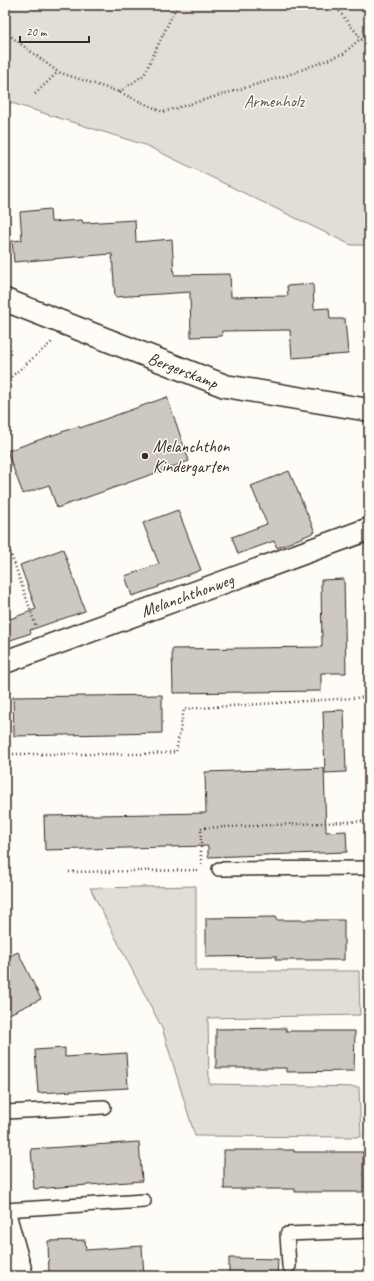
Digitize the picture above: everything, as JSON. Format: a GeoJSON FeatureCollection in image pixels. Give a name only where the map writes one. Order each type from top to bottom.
{"type":"FeatureCollection","features":[{"type":"Feature","properties":{"kind":"street","name":"Bergerskamp"},"geometry":{"type":"LineString","coordinates":[[5,300],[225,386],[369,410]]}},
{"type":"Feature","properties":{"kind":"street","name":"Melanchthonweg"},"geometry":{"type":"LineString","coordinates":[[5,662],[369,530]]}},
{"type":"Feature","properties":{"kind":"street"},"geometry":{"type":"LineString","coordinates":[[5,1216],[22,1276]]}},
{"type":"Feature","properties":{"kind":"lane"},"geometry":{"type":"LineString","coordinates":[[219,869],[369,868]]}},
{"type":"Feature","properties":{"kind":"lane"},"geometry":{"type":"LineString","coordinates":[[5,1112],[104,1107]]}},
{"type":"Feature","properties":{"kind":"lane"},"geometry":{"type":"LineString","coordinates":[[5,1210],[144,1201]]}},
{"type":"Feature","properties":{"kind":"lane"},"geometry":{"type":"LineString","coordinates":[[289,1266],[287,1234],[369,1232]]}},
{"type":"Feature","properties":{"kind":"path"},"geometry":{"type":"LineString","coordinates":[[119,92],[144,75],[177,5]]}},
{"type":"Feature","properties":{"kind":"path"},"geometry":{"type":"LineString","coordinates":[[334,5],[359,37],[369,41]]}},
{"type":"Feature","properties":{"kind":"path"},"geometry":{"type":"LineString","coordinates":[[5,32],[58,72],[119,92],[163,112],[288,75],[343,54],[359,37],[369,31]]}},
{"type":"Feature","properties":{"kind":"path"},"geometry":{"type":"LineString","coordinates":[[35,94],[58,72]]}},
{"type":"Feature","properties":{"kind":"path"},"geometry":{"type":"LineString","coordinates":[[5,382],[70,326]]}},
{"type":"Feature","properties":{"kind":"path"},"geometry":{"type":"LineString","coordinates":[[5,473],[9,483],[5,512]]}},
{"type":"Feature","properties":{"kind":"path"},"geometry":{"type":"LineString","coordinates":[[5,537],[43,647]]}},
{"type":"Feature","properties":{"kind":"path"},"geometry":{"type":"LineString","coordinates":[[5,754],[152,754],[176,752],[184,709],[369,696]]}},
{"type":"Feature","properties":{"kind":"path"},"geometry":{"type":"LineString","coordinates":[[69,872],[201,870],[201,828],[369,820]]}},
{"type":"Feature","properties":{"kind":"green space","name":"Armenholz"},"geometry":{"type":"Polygon","coordinates":[[[5,5],[369,5],[369,245],[351,245],[145,145],[5,101],[5,5]]]}},
{"type":"Feature","properties":{"kind":"green space"},"geometry":{"type":"Polygon","coordinates":[[[196,886],[196,971],[359,971],[360,1015],[208,1018],[209,1084],[359,1087],[361,1137],[195,1136],[162,1028],[90,888],[196,886]]]}},
{"type":"Feature","properties":{"kind":"building"},"geometry":{"type":"Polygon","coordinates":[[[50,209],[51,222],[82,220],[83,223],[135,220],[136,242],[172,239],[174,275],[230,274],[231,297],[288,296],[287,286],[313,284],[314,309],[329,308],[330,319],[345,319],[348,354],[292,358],[290,330],[222,331],[222,336],[191,337],[190,292],[115,297],[112,254],[14,262],[12,241],[22,240],[20,212],[50,209]]]}},
{"type":"Feature","properties":{"kind":"building","name":"Melanchthon Kindergarten"},"geometry":{"type":"Polygon","coordinates":[[[167,397],[189,461],[57,508],[49,485],[23,494],[7,451],[79,426],[80,428],[167,397]]]}},
{"type":"Feature","properties":{"kind":"building"},"geometry":{"type":"Polygon","coordinates":[[[289,471],[315,532],[277,548],[274,541],[238,554],[232,537],[267,524],[251,486],[289,471]]]}},
{"type":"Feature","properties":{"kind":"building"},"geometry":{"type":"Polygon","coordinates":[[[178,510],[201,570],[132,596],[125,576],[159,564],[143,523],[178,510]]]}},
{"type":"Feature","properties":{"kind":"building"},"geometry":{"type":"Polygon","coordinates":[[[63,549],[85,611],[30,630],[31,633],[5,642],[5,621],[36,609],[20,565],[63,549]]]}},
{"type":"Feature","properties":{"kind":"building"},"geometry":{"type":"Polygon","coordinates":[[[344,579],[346,673],[321,673],[321,691],[173,693],[172,649],[322,647],[321,580],[344,579]]]}},
{"type":"Feature","properties":{"kind":"building"},"geometry":{"type":"Polygon","coordinates":[[[162,695],[162,733],[14,736],[13,697],[162,695]]]}},
{"type":"Feature","properties":{"kind":"building"},"geometry":{"type":"Polygon","coordinates":[[[344,710],[346,772],[325,773],[323,711],[344,710]]]}},
{"type":"Feature","properties":{"kind":"building"},"geometry":{"type":"Polygon","coordinates":[[[324,768],[326,832],[346,831],[347,852],[208,857],[208,846],[45,850],[44,816],[206,813],[205,772],[324,768]]]}},
{"type":"Feature","properties":{"kind":"building"},"geometry":{"type":"Polygon","coordinates":[[[276,917],[276,920],[344,920],[344,960],[276,960],[276,956],[206,957],[206,918],[276,917]]]}},
{"type":"Feature","properties":{"kind":"building"},"geometry":{"type":"Polygon","coordinates":[[[18,952],[41,999],[5,1016],[5,958],[18,952]]]}},
{"type":"Feature","properties":{"kind":"building"},"geometry":{"type":"Polygon","coordinates":[[[286,1028],[286,1031],[355,1031],[354,1071],[286,1072],[286,1068],[216,1068],[216,1029],[286,1028]]]}},
{"type":"Feature","properties":{"kind":"building"},"geometry":{"type":"Polygon","coordinates":[[[65,1048],[65,1057],[126,1053],[128,1088],[38,1093],[35,1050],[65,1048]]]}},
{"type":"Feature","properties":{"kind":"building"},"geometry":{"type":"Polygon","coordinates":[[[139,1142],[142,1181],[34,1189],[31,1149],[139,1142]]]}},
{"type":"Feature","properties":{"kind":"building"},"geometry":{"type":"Polygon","coordinates":[[[224,1150],[363,1152],[363,1192],[295,1192],[295,1189],[224,1189],[224,1150]]]}},
{"type":"Feature","properties":{"kind":"building"},"geometry":{"type":"Polygon","coordinates":[[[85,1240],[86,1250],[142,1246],[144,1276],[49,1276],[48,1241],[85,1240]]]}},
{"type":"Feature","properties":{"kind":"building"},"geometry":{"type":"Polygon","coordinates":[[[229,1258],[278,1259],[277,1276],[229,1276],[229,1258]]]}},
{"type":"Feature","properties":{"kind":"place","name":"Melanchthon Kindergarten"},"geometry":{"type":"Point","coordinates":[145,456]}}]}
